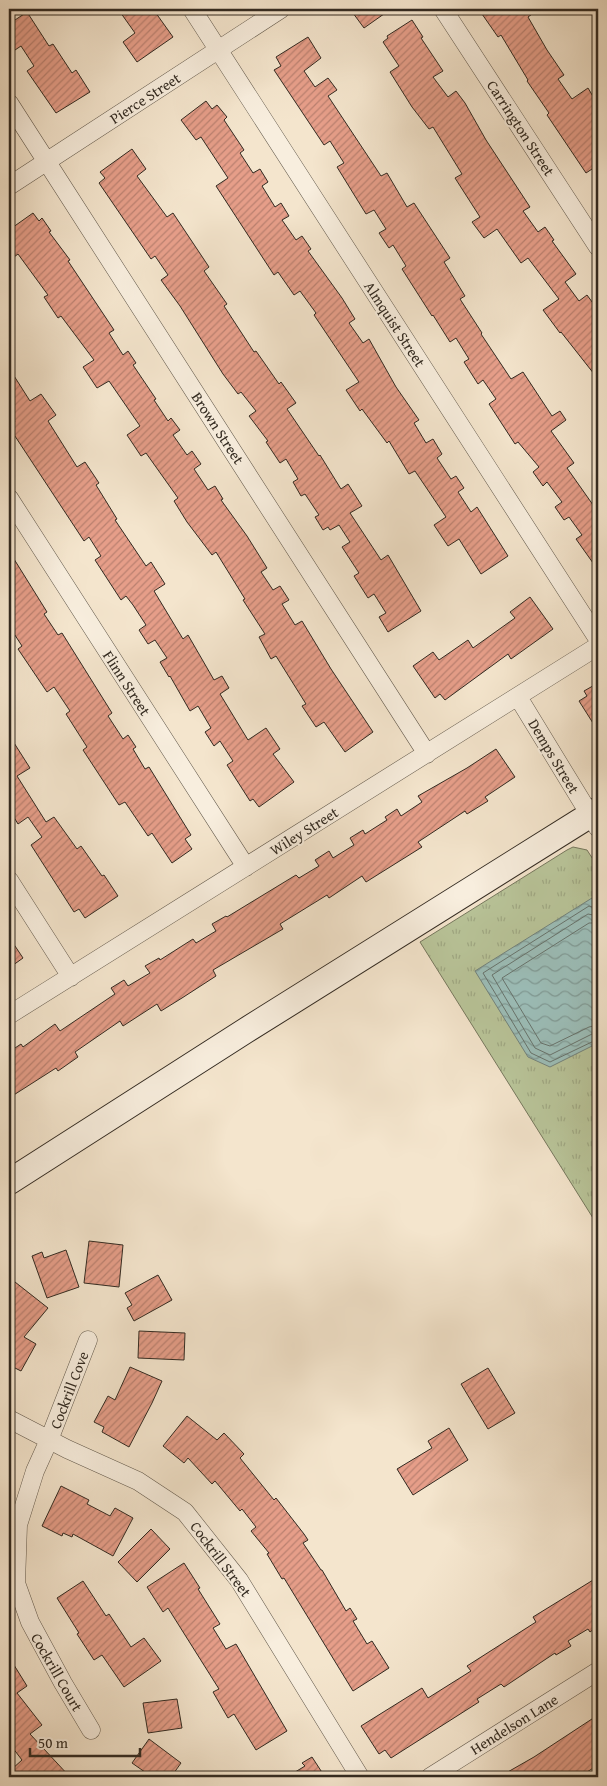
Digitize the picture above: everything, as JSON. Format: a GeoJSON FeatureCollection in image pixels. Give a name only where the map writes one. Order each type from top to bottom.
{"type":"FeatureCollection","features":[{"type":"Feature","properties":{"kind":"main road"},"geometry":{"type":"LineString","coordinates":[[9,1182],[245,1031],[596,818]]}},
{"type":"Feature","properties":{"kind":"street","name":"Almquist Street"},"geometry":{"type":"LineString","coordinates":[[192,9],[598,639]]}},
{"type":"Feature","properties":{"kind":"street","name":"Pierce Street"},"geometry":{"type":"LineString","coordinates":[[9,186],[280,9]]}},
{"type":"Feature","properties":{"kind":"street","name":"Carrington Street"},"geometry":{"type":"LineString","coordinates":[[443,9],[598,247]]}},
{"type":"Feature","properties":{"kind":"street","name":"Brown Street"},"geometry":{"type":"LineString","coordinates":[[9,103],[427,754]]}},
{"type":"Feature","properties":{"kind":"street","name":"Flinn Street"},"geometry":{"type":"LineString","coordinates":[[9,498],[246,867]]}},
{"type":"Feature","properties":{"kind":"street","name":"Wiley Street"},"geometry":{"type":"LineString","coordinates":[[9,1015],[598,646]]}},
{"type":"Feature","properties":{"kind":"street","name":"Demps Street"},"geometry":{"type":"LineString","coordinates":[[518,697],[596,818]]}},
{"type":"Feature","properties":{"kind":"street"},"geometry":{"type":"LineString","coordinates":[[9,880],[71,976]]}},
{"type":"Feature","properties":{"kind":"street","name":"Cockrill Cove"},"geometry":{"type":"LineString","coordinates":[[49,1440],[88,1340]]}},
{"type":"Feature","properties":{"kind":"street","name":"Cockrill Street"},"geometry":{"type":"LineString","coordinates":[[9,1419],[49,1440],[138,1481],[185,1512],[239,1580],[360,1777]]}},
{"type":"Feature","properties":{"kind":"street","name":"Cockrill Court"},"geometry":{"type":"LineString","coordinates":[[49,1440],[35,1471],[18,1525],[16,1583],[30,1622],[91,1730]]}},
{"type":"Feature","properties":{"kind":"street","name":"Hendelson Lane"},"geometry":{"type":"LineString","coordinates":[[430,1777],[598,1671]]}},
{"type":"Feature","properties":{"kind":"green space"},"geometry":{"type":"Polygon","coordinates":[[[573,847],[587,850],[598,867],[598,1226],[420,942],[573,847]]]}},
{"type":"Feature","properties":{"kind":"water"},"geometry":{"type":"Polygon","coordinates":[[[592,898],[598,908],[598,1043],[550,1067],[528,1057],[475,971],[592,898]]]}},
{"type":"Feature","properties":{"kind":"building"},"geometry":{"type":"Polygon","coordinates":[[[118,9],[153,9],[173,37],[137,62],[123,42],[135,33],[118,9]]]}},
{"type":"Feature","properties":{"kind":"building"},"geometry":{"type":"Polygon","coordinates":[[[350,9],[391,9],[364,28],[350,9]]]}},
{"type":"Feature","properties":{"kind":"building"},"geometry":{"type":"Polygon","coordinates":[[[490,9],[539,9],[528,17],[564,75],[558,79],[572,99],[588,88],[598,105],[598,165],[586,173],[547,115],[549,113],[527,81],[501,35],[498,37],[482,14],[490,9]]]}},
{"type":"Feature","properties":{"kind":"building"},"geometry":{"type":"Polygon","coordinates":[[[27,12],[49,46],[53,44],[72,73],[76,70],[90,92],[56,113],[27,71],[34,66],[21,46],[15,50],[9,41],[9,24],[27,12]]]}},
{"type":"Feature","properties":{"kind":"building"},"geometry":{"type":"Polygon","coordinates":[[[412,20],[423,37],[421,38],[443,71],[433,77],[448,97],[456,91],[465,103],[486,140],[530,207],[523,211],[538,232],[545,227],[554,240],[552,241],[576,274],[565,282],[579,301],[587,295],[598,310],[598,379],[543,310],[559,299],[528,258],[521,263],[497,229],[484,238],[472,222],[480,217],[455,178],[462,174],[433,127],[429,129],[412,107],[390,72],[399,66],[383,42],[388,38],[387,36],[412,20]]]}},
{"type":"Feature","properties":{"kind":"building"},"geometry":{"type":"Polygon","coordinates":[[[308,37],[321,58],[304,71],[315,87],[328,78],[337,90],[328,96],[381,176],[387,173],[407,207],[414,203],[450,258],[444,262],[465,296],[460,299],[511,379],[523,372],[552,416],[560,411],[566,420],[551,431],[574,463],[567,468],[598,512],[598,570],[576,539],[582,535],[569,517],[564,520],[555,507],[562,502],[547,482],[543,486],[533,472],[539,467],[518,442],[515,444],[489,404],[496,399],[483,380],[478,384],[464,362],[469,359],[456,338],[450,342],[402,269],[406,266],[393,245],[389,248],[379,233],[386,229],[374,210],[366,214],[337,167],[344,163],[330,141],[324,145],[274,70],[281,66],[276,57],[308,37]]]}},
{"type":"Feature","properties":{"kind":"building"},"geometry":{"type":"Polygon","coordinates":[[[206,101],[212,109],[217,105],[227,117],[224,120],[244,150],[240,153],[253,173],[260,169],[268,182],[262,186],[275,207],[281,203],[289,216],[282,220],[296,240],[302,236],[311,249],[308,251],[355,319],[349,323],[363,343],[369,339],[396,387],[419,420],[414,423],[426,443],[433,439],[442,454],[437,458],[451,479],[456,476],[464,488],[458,492],[471,512],[477,507],[508,556],[481,574],[459,539],[448,546],[434,525],[446,517],[415,471],[409,474],[389,441],[387,443],[362,409],[360,411],[346,390],[359,382],[314,315],[316,313],[300,291],[294,295],[278,272],[274,275],[216,186],[228,178],[201,137],[196,140],[181,120],[206,101]]]}},
{"type":"Feature","properties":{"kind":"building"},"geometry":{"type":"Polygon","coordinates":[[[132,149],[146,169],[137,176],[167,217],[173,213],[209,267],[204,271],[227,304],[224,306],[254,352],[256,351],[279,384],[281,382],[296,403],[287,409],[320,455],[341,489],[348,484],[362,506],[350,513],[381,560],[388,555],[421,611],[388,632],[379,617],[386,613],[374,594],[368,598],[354,576],[359,573],[342,547],[350,542],[339,525],[330,530],[328,527],[323,530],[315,517],[319,515],[305,494],[301,496],[293,482],[298,479],[286,459],[280,463],[266,442],[268,441],[249,416],[256,411],[241,392],[238,394],[223,374],[180,306],[161,280],[168,275],[155,256],[151,259],[99,183],[105,178],[100,172],[132,149]]]}},
{"type":"Feature","properties":{"kind":"building"},"geometry":{"type":"Polygon","coordinates":[[[33,213],[39,221],[42,218],[51,231],[49,232],[70,260],[68,261],[114,330],[109,333],[123,355],[128,351],[136,363],[133,365],[156,399],[154,400],[168,421],[171,418],[180,430],[173,435],[187,455],[192,451],[201,464],[194,469],[208,490],[215,486],[223,499],[221,500],[267,568],[261,572],[273,590],[280,586],[289,600],[282,604],[295,625],[302,621],[373,732],[345,752],[324,722],[316,727],[302,706],[306,704],[276,656],[271,659],[259,637],[265,634],[216,552],[212,555],[174,501],[178,498],[146,453],[141,456],[127,435],[140,426],[109,381],[97,388],[83,367],[94,360],[61,316],[58,318],[44,297],[48,295],[18,254],[14,257],[9,249],[9,230],[33,213]]]}},
{"type":"Feature","properties":{"kind":"building"},"geometry":{"type":"Polygon","coordinates":[[[9,368],[30,401],[41,394],[56,415],[48,421],[77,467],[85,462],[99,483],[96,485],[117,519],[115,520],[146,566],[151,562],[165,584],[154,591],[183,639],[188,635],[214,680],[222,676],[229,688],[220,694],[248,740],[266,728],[280,749],[273,754],[294,782],[259,807],[253,799],[250,801],[227,765],[233,761],[220,741],[214,746],[205,732],[211,728],[198,706],[190,711],[160,662],[167,658],[155,640],[148,644],[139,630],[146,625],[126,596],[121,600],[95,560],[101,556],[89,537],[84,541],[9,427],[15,422],[9,413],[9,368]]]}},
{"type":"Feature","properties":{"kind":"building"},"geometry":{"type":"Polygon","coordinates":[[[9,551],[47,612],[44,614],[58,635],[62,633],[112,713],[108,716],[123,739],[128,735],[136,747],[133,749],[145,769],[149,767],[191,835],[185,839],[192,849],[172,863],[152,833],[148,836],[125,802],[119,805],[83,750],[87,747],[66,714],[70,711],[54,687],[47,692],[18,649],[22,646],[9,626],[9,551]]]}},
{"type":"Feature","properties":{"kind":"building"},"geometry":{"type":"Polygon","coordinates":[[[530,597],[553,629],[511,659],[508,654],[445,700],[440,694],[435,698],[413,666],[433,652],[439,660],[468,640],[473,648],[515,618],[510,612],[530,597]]]}},
{"type":"Feature","properties":{"kind":"building"},"geometry":{"type":"Polygon","coordinates":[[[598,683],[598,731],[579,701],[587,696],[584,691],[598,683]]]}},
{"type":"Feature","properties":{"kind":"building"},"geometry":{"type":"Polygon","coordinates":[[[9,735],[30,768],[17,776],[46,822],[54,817],[77,849],[81,846],[118,896],[85,918],[79,909],[74,912],[31,845],[42,837],[28,817],[18,824],[9,809],[9,735]]]}},
{"type":"Feature","properties":{"kind":"building"},"geometry":{"type":"Polygon","coordinates":[[[496,749],[515,777],[485,797],[488,801],[467,814],[465,811],[418,842],[422,847],[366,882],[362,876],[329,898],[327,895],[280,924],[283,929],[213,970],[216,976],[161,1011],[157,1004],[123,1026],[120,1021],[75,1052],[78,1057],[58,1071],[56,1068],[9,1098],[9,1052],[21,1044],[23,1047],[55,1024],[60,1031],[115,994],[111,988],[124,980],[128,986],[150,973],[145,966],[159,958],[160,960],[193,939],[196,943],[216,931],[212,924],[227,917],[296,875],[299,878],[319,866],[315,860],[329,851],[333,858],[354,845],[350,838],[363,830],[365,834],[387,820],[385,817],[397,809],[401,816],[422,802],[418,796],[496,749]]]}},
{"type":"Feature","properties":{"kind":"building"},"geometry":{"type":"Polygon","coordinates":[[[9,937],[23,958],[9,968],[9,937]]]}},
{"type":"Feature","properties":{"kind":"building"},"geometry":{"type":"Polygon","coordinates":[[[89,1241],[123,1245],[119,1287],[84,1283],[89,1241]]]}},
{"type":"Feature","properties":{"kind":"building"},"geometry":{"type":"Polygon","coordinates":[[[66,1250],[79,1287],[47,1298],[32,1256],[42,1252],[44,1258],[66,1250]]]}},
{"type":"Feature","properties":{"kind":"building"},"geometry":{"type":"Polygon","coordinates":[[[158,1275],[172,1300],[134,1321],[127,1308],[132,1305],[125,1293],[158,1275]]]}},
{"type":"Feature","properties":{"kind":"building"},"geometry":{"type":"Polygon","coordinates":[[[15,1282],[48,1308],[24,1337],[36,1344],[21,1371],[9,1365],[9,1290],[15,1282]]]}},
{"type":"Feature","properties":{"kind":"building"},"geometry":{"type":"Polygon","coordinates":[[[139,1331],[185,1333],[184,1360],[138,1358],[139,1331]]]}},
{"type":"Feature","properties":{"kind":"building"},"geometry":{"type":"Polygon","coordinates":[[[130,1367],[162,1381],[129,1447],[102,1432],[104,1427],[94,1422],[108,1396],[115,1400],[130,1367]]]}},
{"type":"Feature","properties":{"kind":"building"},"geometry":{"type":"Polygon","coordinates":[[[488,1368],[515,1413],[488,1429],[461,1384],[488,1368]]]}},
{"type":"Feature","properties":{"kind":"building"},"geometry":{"type":"Polygon","coordinates":[[[187,1416],[217,1440],[224,1433],[244,1454],[240,1458],[274,1500],[276,1498],[304,1534],[308,1540],[303,1543],[322,1570],[346,1611],[350,1608],[357,1619],[353,1621],[367,1644],[372,1641],[389,1668],[353,1691],[284,1578],[282,1579],[267,1554],[269,1553],[251,1531],[256,1527],[242,1509],[240,1511],[215,1481],[212,1484],[188,1458],[184,1463],[163,1446],[187,1416]]]}},
{"type":"Feature","properties":{"kind":"building"},"geometry":{"type":"Polygon","coordinates":[[[449,1428],[468,1460],[413,1495],[397,1469],[432,1448],[428,1441],[449,1428]]]}},
{"type":"Feature","properties":{"kind":"building"},"geometry":{"type":"Polygon","coordinates":[[[61,1486],[89,1500],[87,1504],[110,1516],[115,1508],[133,1518],[113,1556],[73,1534],[72,1537],[63,1533],[62,1536],[42,1526],[61,1486]]]}},
{"type":"Feature","properties":{"kind":"building"},"geometry":{"type":"Polygon","coordinates":[[[151,1529],[170,1549],[137,1582],[118,1562],[151,1529]]]}},
{"type":"Feature","properties":{"kind":"building"},"geometry":{"type":"Polygon","coordinates":[[[184,1563],[220,1624],[213,1628],[226,1649],[236,1644],[287,1731],[256,1750],[234,1714],[228,1718],[213,1692],[219,1689],[168,1608],[163,1612],[147,1587],[184,1563]]]}},
{"type":"Feature","properties":{"kind":"building"},"geometry":{"type":"Polygon","coordinates":[[[598,1577],[598,1626],[590,1632],[588,1629],[568,1641],[571,1646],[556,1655],[555,1653],[504,1687],[501,1684],[477,1699],[479,1702],[391,1758],[385,1750],[379,1754],[361,1726],[422,1688],[428,1698],[471,1671],[467,1666],[536,1622],[533,1617],[598,1577]]]}},
{"type":"Feature","properties":{"kind":"building"},"geometry":{"type":"Polygon","coordinates":[[[83,1581],[106,1616],[109,1614],[131,1647],[144,1638],[161,1661],[124,1687],[102,1655],[94,1660],[57,1598],[83,1581]]]}},
{"type":"Feature","properties":{"kind":"building"},"geometry":{"type":"Polygon","coordinates":[[[9,1657],[27,1686],[17,1693],[42,1725],[30,1734],[70,1777],[20,1777],[12,1769],[22,1760],[9,1743],[9,1657]]]}},
{"type":"Feature","properties":{"kind":"building"},"geometry":{"type":"Polygon","coordinates":[[[177,1699],[182,1728],[148,1733],[143,1703],[177,1699]]]}},
{"type":"Feature","properties":{"kind":"building"},"geometry":{"type":"Polygon","coordinates":[[[598,1715],[598,1765],[579,1777],[499,1777],[534,1757],[598,1715]]]}},
{"type":"Feature","properties":{"kind":"building"},"geometry":{"type":"Polygon","coordinates":[[[149,1739],[181,1763],[171,1777],[152,1777],[132,1763],[149,1739]]]}},
{"type":"Feature","properties":{"kind":"building"},"geometry":{"type":"Polygon","coordinates":[[[312,1757],[325,1777],[287,1777],[305,1766],[302,1763],[312,1757]]]}}]}
